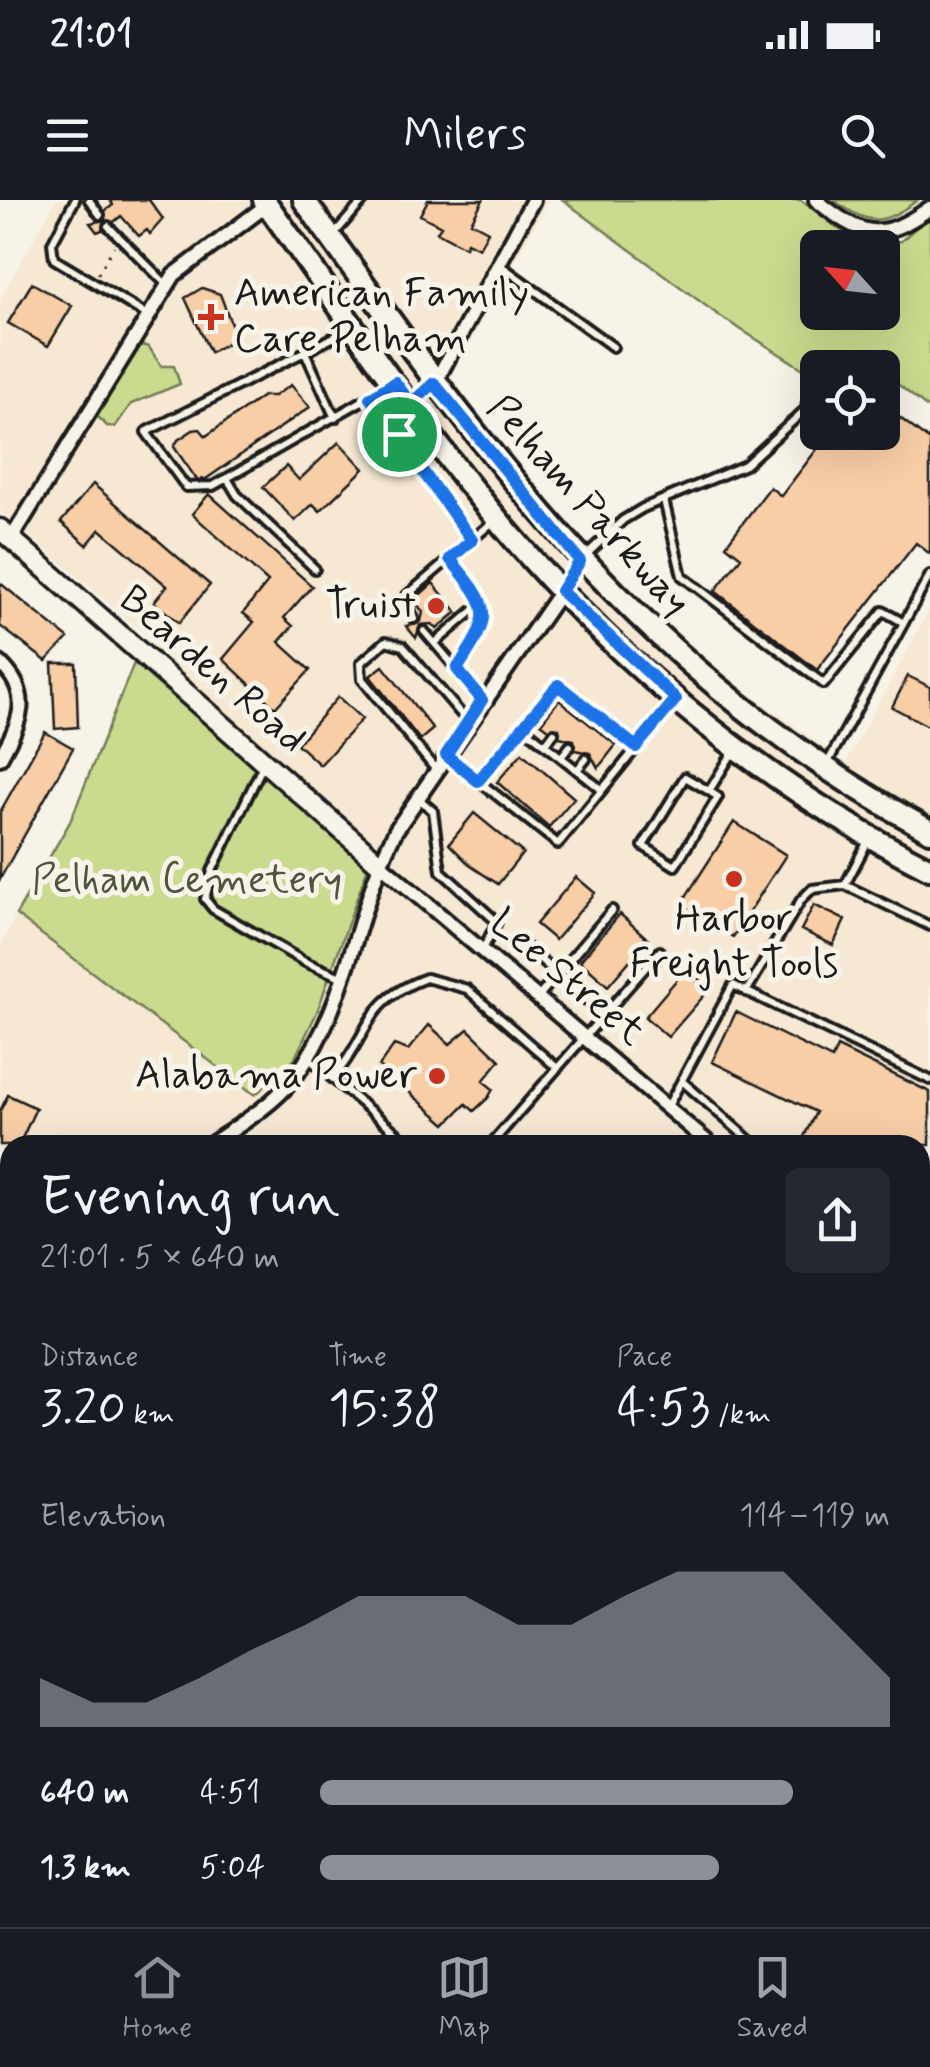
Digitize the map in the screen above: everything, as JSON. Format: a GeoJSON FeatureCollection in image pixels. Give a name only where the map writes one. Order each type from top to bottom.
{"type":"FeatureCollection","features":[{"type":"Feature","properties":{"kind":"main road","name":"Pelham Parkway"},"geometry":{"type":"LineString","coordinates":[[304,200],[434,383],[580,561],[703,679],[825,767],[930,831]]}},
{"type":"Feature","properties":{"kind":"main road","name":"Pelham Parkway"},"geometry":{"type":"LineString","coordinates":[[266,202],[411,404],[498,518],[561,591],[676,699],[737,747],[871,836],[930,869]]}},
{"type":"Feature","properties":{"kind":"main road"},"geometry":{"type":"LineString","coordinates":[[411,404],[434,383]]}},
{"type":"Feature","properties":{"kind":"main road"},"geometry":{"type":"LineString","coordinates":[[561,591],[580,561]]}},
{"type":"Feature","properties":{"kind":"main road"},"geometry":{"type":"LineString","coordinates":[[871,836],[889,808]]}},
{"type":"Feature","properties":{"kind":"street"},"geometry":{"type":"LineString","coordinates":[[434,383],[533,200]]}},
{"type":"Feature","properties":{"kind":"street"},"geometry":{"type":"LineString","coordinates":[[816,200],[849,225],[869,233],[899,227],[930,208]]}},
{"type":"Feature","properties":{"kind":"street"},"geometry":{"type":"LineString","coordinates":[[6,534],[166,285],[182,266],[266,202]]}},
{"type":"Feature","properties":{"kind":"street","name":"Bearden Road"},"geometry":{"type":"LineString","coordinates":[[6,534],[379,863]]}},
{"type":"Feature","properties":{"kind":"street"},"geometry":{"type":"LineString","coordinates":[[223,1135],[288,1085],[307,1058],[343,977],[379,863],[417,797],[561,591]]}},
{"type":"Feature","properties":{"kind":"street"},"geometry":{"type":"LineString","coordinates":[[0,664],[19,687],[23,708],[0,758]]}},
{"type":"Feature","properties":{"kind":"street","name":"Lee Street"},"geometry":{"type":"LineString","coordinates":[[379,863],[586,1035],[699,1135]]}},
{"type":"Feature","properties":{"kind":"lane"},"geometry":{"type":"LineString","coordinates":[[75,200],[52,244],[52,255],[147,316]]}},
{"type":"Feature","properties":{"kind":"lane"},"geometry":{"type":"LineString","coordinates":[[89,200],[100,215]]}},
{"type":"Feature","properties":{"kind":"lane"},"geometry":{"type":"LineString","coordinates":[[330,237],[364,200]]}},
{"type":"Feature","properties":{"kind":"lane"},"geometry":{"type":"LineString","coordinates":[[108,226],[166,285]]}},
{"type":"Feature","properties":{"kind":"lane"},"geometry":{"type":"LineString","coordinates":[[499,264],[540,290],[613,347]]}},
{"type":"Feature","properties":{"kind":"lane"},"geometry":{"type":"LineString","coordinates":[[355,326],[146,432],[186,487],[213,486],[395,382]]}},
{"type":"Feature","properties":{"kind":"lane"},"geometry":{"type":"LineString","coordinates":[[306,354],[336,418]]}},
{"type":"Feature","properties":{"kind":"lane"},"geometry":{"type":"LineString","coordinates":[[370,398],[472,540]]}},
{"type":"Feature","properties":{"kind":"lane"},"geometry":{"type":"LineString","coordinates":[[580,561],[624,520],[745,465],[800,415]]}},
{"type":"Feature","properties":{"kind":"lane"},"geometry":{"type":"LineString","coordinates":[[228,480],[237,495],[316,569]]}},
{"type":"Feature","properties":{"kind":"lane"},"geometry":{"type":"LineString","coordinates":[[664,500],[682,576],[824,684],[883,611],[904,623]]}},
{"type":"Feature","properties":{"kind":"lane"},"geometry":{"type":"LineString","coordinates":[[414,620],[407,610],[406,597],[498,518]]}},
{"type":"Feature","properties":{"kind":"lane"},"geometry":{"type":"LineString","coordinates":[[450,559],[482,603],[485,627],[457,669]]}},
{"type":"Feature","properties":{"kind":"lane"},"geometry":{"type":"LineString","coordinates":[[825,767],[930,575]]}},
{"type":"Feature","properties":{"kind":"lane"},"geometry":{"type":"LineString","coordinates":[[435,644],[482,603]]}},
{"type":"Feature","properties":{"kind":"lane"},"geometry":{"type":"LineString","coordinates":[[424,631],[482,700]]}},
{"type":"Feature","properties":{"kind":"lane"},"geometry":{"type":"LineString","coordinates":[[436,770],[362,679],[360,663],[386,641],[403,646],[468,722]]}},
{"type":"Feature","properties":{"kind":"lane"},"geometry":{"type":"LineString","coordinates":[[478,781],[558,685],[636,747]]}},
{"type":"Feature","properties":{"kind":"lane"},"geometry":{"type":"LineString","coordinates":[[446,755],[558,844],[676,699]]}},
{"type":"Feature","properties":{"kind":"lane"},"geometry":{"type":"LineString","coordinates":[[572,710],[580,702]]}},
{"type":"Feature","properties":{"kind":"lane"},"geometry":{"type":"LineString","coordinates":[[589,724],[596,715]]}},
{"type":"Feature","properties":{"kind":"lane"},"geometry":{"type":"LineString","coordinates":[[523,727],[602,790]]}},
{"type":"Feature","properties":{"kind":"lane"},"geometry":{"type":"LineString","coordinates":[[604,736],[612,728]]}},
{"type":"Feature","properties":{"kind":"lane"},"geometry":{"type":"LineString","coordinates":[[545,744],[554,734]]}},
{"type":"Feature","properties":{"kind":"lane"},"geometry":{"type":"LineString","coordinates":[[561,757],[570,746]]}},
{"type":"Feature","properties":{"kind":"lane"},"geometry":{"type":"LineString","coordinates":[[709,792],[737,747]]}},
{"type":"Feature","properties":{"kind":"lane"},"geometry":{"type":"LineString","coordinates":[[578,770],[586,759]]}},
{"type":"Feature","properties":{"kind":"lane"},"geometry":{"type":"LineString","coordinates":[[265,762],[219,855],[205,899],[213,908],[305,962],[343,977]]}},
{"type":"Feature","properties":{"kind":"lane"},"geometry":{"type":"LineString","coordinates":[[685,777],[709,792],[718,797],[676,866],[642,846],[685,777]]}},
{"type":"Feature","properties":{"kind":"lane"},"geometry":{"type":"LineString","coordinates":[[417,797],[432,811],[441,871],[497,922],[483,949]]}},
{"type":"Feature","properties":{"kind":"lane"},"geometry":{"type":"LineString","coordinates":[[845,885],[871,836]]}},
{"type":"Feature","properties":{"kind":"lane"},"geometry":{"type":"LineString","coordinates":[[746,992],[812,888],[845,885],[930,926]]}},
{"type":"Feature","properties":{"kind":"lane"},"geometry":{"type":"LineString","coordinates":[[539,996],[612,910]]}},
{"type":"Feature","properties":{"kind":"lane"},"geometry":{"type":"LineString","coordinates":[[522,943],[603,1015]]}},
{"type":"Feature","properties":{"kind":"lane"},"geometry":{"type":"LineString","coordinates":[[498,1135],[660,950]]}},
{"type":"Feature","properties":{"kind":"lane"},"geometry":{"type":"LineString","coordinates":[[333,1078],[348,1061],[380,1002],[399,988],[426,978],[467,989],[556,1067]]}},
{"type":"Feature","properties":{"kind":"lane"},"geometry":{"type":"LineString","coordinates":[[667,1107],[734,986],[930,1080]]}},
{"type":"Feature","properties":{"kind":"lane"},"geometry":{"type":"LineString","coordinates":[[307,1058],[399,1135]]}},
{"type":"Feature","properties":{"kind":"lane"},"geometry":{"type":"LineString","coordinates":[[682,1080],[745,1135]]}},
{"type":"Feature","properties":{"kind":"path"},"geometry":{"type":"LineString","coordinates":[[93,284],[120,236]]}},
{"type":"Feature","properties":{"kind":"shaded area"},"geometry":{"type":"Polygon","coordinates":[[[56,200],[549,200],[450,377],[561,517],[642,603],[725,677],[846,762],[930,609],[930,1135],[0,1135],[0,948],[16,915],[255,1095],[368,864],[137,665],[147,636],[0,511],[0,299],[56,200]]]}},
{"type":"Feature","properties":{"kind":"green space"},"geometry":{"type":"Polygon","coordinates":[[[563,200],[801,200],[840,230],[800,230],[800,330],[900,330],[900,241],[930,215],[930,410],[900,386],[900,350],[800,350],[800,367],[721,317],[563,200]]]}},
{"type":"Feature","properties":{"kind":"green space"},"geometry":{"type":"Polygon","coordinates":[[[833,200],[918,200],[894,215],[876,220],[857,215],[833,200]]]}},
{"type":"Feature","properties":{"kind":"green space"},"geometry":{"type":"Polygon","coordinates":[[[139,344],[149,347],[161,366],[174,366],[180,384],[131,404],[115,427],[107,426],[97,416],[139,344]]]}},
{"type":"Feature","properties":{"kind":"green space","name":"Pelham Cemetery"},"geometry":{"type":"Polygon","coordinates":[[[134,663],[369,864],[317,1012],[294,1060],[255,1095],[16,915],[70,822],[134,663]]]}},
{"type":"Feature","properties":{"kind":"building"},"geometry":{"type":"Polygon","coordinates":[[[110,200],[149,200],[163,219],[150,234],[147,230],[139,236],[121,216],[114,222],[104,221],[102,230],[97,232],[90,223],[105,220],[105,211],[113,205],[110,200]]]}},
{"type":"Feature","properties":{"kind":"building"},"geometry":{"type":"Polygon","coordinates":[[[428,200],[483,200],[471,222],[488,231],[479,248],[467,242],[465,247],[437,232],[441,226],[420,215],[428,200]]]}},
{"type":"Feature","properties":{"kind":"building"},"geometry":{"type":"Polygon","coordinates":[[[32,283],[72,306],[48,346],[8,323],[32,283]]]}},
{"type":"Feature","properties":{"kind":"building"},"geometry":{"type":"Polygon","coordinates":[[[202,288],[220,294],[237,339],[210,352],[185,298],[202,288]]]}},
{"type":"Feature","properties":{"kind":"building"},"geometry":{"type":"Polygon","coordinates":[[[291,385],[310,407],[206,479],[197,480],[174,447],[178,440],[200,429],[206,436],[263,396],[274,396],[291,385]]]}},
{"type":"Feature","properties":{"kind":"building"},"geometry":{"type":"Polygon","coordinates":[[[900,418],[930,441],[930,554],[916,543],[817,670],[715,591],[741,557],[726,545],[770,487],[781,496],[816,450],[900,450],[900,418]]]}},
{"type":"Feature","properties":{"kind":"building"},"geometry":{"type":"Polygon","coordinates":[[[339,442],[364,469],[320,511],[313,504],[295,521],[263,487],[286,466],[299,480],[339,442]]]}},
{"type":"Feature","properties":{"kind":"building"},"geometry":{"type":"Polygon","coordinates":[[[93,484],[210,585],[179,623],[154,602],[167,586],[100,529],[87,545],[61,522],[93,484]]]}},
{"type":"Feature","properties":{"kind":"building"},"geometry":{"type":"Polygon","coordinates":[[[209,494],[312,586],[284,618],[293,626],[279,642],[310,670],[275,708],[223,659],[254,622],[243,613],[268,582],[192,514],[209,494]]]}},
{"type":"Feature","properties":{"kind":"building"},"geometry":{"type":"Polygon","coordinates":[[[0,583],[68,638],[46,661],[0,626],[0,583]]]}},
{"type":"Feature","properties":{"kind":"building"},"geometry":{"type":"Polygon","coordinates":[[[433,583],[457,612],[437,629],[432,624],[420,625],[416,638],[406,626],[421,621],[423,612],[414,600],[433,583]]]}},
{"type":"Feature","properties":{"kind":"building"},"geometry":{"type":"Polygon","coordinates":[[[52,663],[76,663],[78,727],[55,729],[52,663]]]}},
{"type":"Feature","properties":{"kind":"building"},"geometry":{"type":"Polygon","coordinates":[[[383,666],[433,729],[420,740],[370,676],[383,666]]]}},
{"type":"Feature","properties":{"kind":"building"},"geometry":{"type":"Polygon","coordinates":[[[908,676],[930,687],[930,727],[892,707],[908,676]]]}},
{"type":"Feature","properties":{"kind":"building"},"geometry":{"type":"Polygon","coordinates":[[[338,697],[362,719],[320,765],[297,744],[338,697]]]}},
{"type":"Feature","properties":{"kind":"building"},"geometry":{"type":"Polygon","coordinates":[[[559,700],[616,745],[598,768],[590,753],[575,750],[574,740],[559,737],[559,728],[549,729],[541,723],[559,700]]]}},
{"type":"Feature","properties":{"kind":"building"},"geometry":{"type":"Polygon","coordinates":[[[45,732],[73,748],[0,879],[0,812],[45,732]]]}},
{"type":"Feature","properties":{"kind":"building"},"geometry":{"type":"Polygon","coordinates":[[[522,753],[574,798],[549,827],[497,782],[522,753]]]}},
{"type":"Feature","properties":{"kind":"building"},"geometry":{"type":"Polygon","coordinates":[[[474,813],[523,853],[498,884],[471,866],[449,844],[474,813]]]}},
{"type":"Feature","properties":{"kind":"building","name":"Harbor Freight Tools"},"geometry":{"type":"Polygon","coordinates":[[[734,822],[786,855],[733,937],[681,904],[734,822]]]}},
{"type":"Feature","properties":{"kind":"building"},"geometry":{"type":"Polygon","coordinates":[[[576,877],[595,893],[555,940],[536,924],[576,877]]]}},
{"type":"Feature","properties":{"kind":"building"},"geometry":{"type":"Polygon","coordinates":[[[814,905],[845,920],[833,945],[801,930],[814,905]]]}},
{"type":"Feature","properties":{"kind":"building"},"geometry":{"type":"Polygon","coordinates":[[[620,914],[648,939],[608,986],[580,961],[620,914]]]}},
{"type":"Feature","properties":{"kind":"building"},"geometry":{"type":"Polygon","coordinates":[[[689,965],[708,991],[668,1037],[645,1017],[689,965]]]}},
{"type":"Feature","properties":{"kind":"building"},"geometry":{"type":"Polygon","coordinates":[[[736,1012],[832,1059],[837,1047],[930,1092],[930,1135],[805,1135],[816,1112],[712,1062],[736,1012]]]}},
{"type":"Feature","properties":{"kind":"building","name":"Alabama Power"},"geometry":{"type":"Polygon","coordinates":[[[429,1025],[450,1044],[468,1029],[500,1060],[483,1081],[493,1089],[488,1098],[474,1111],[466,1104],[446,1124],[379,1066],[394,1045],[408,1050],[429,1025]]]}},
{"type":"Feature","properties":{"kind":"building"},"geometry":{"type":"Polygon","coordinates":[[[8,1095],[36,1108],[24,1135],[0,1135],[0,1111],[8,1095]]]}},
{"type":"Feature","properties":{"kind":"place","name":"American Family Care Pelham"},"geometry":{"type":"Point","coordinates":[211,317]}},
{"type":"Feature","properties":{"kind":"place","name":"Truist"},"geometry":{"type":"Point","coordinates":[436,606]}},
{"type":"Feature","properties":{"kind":"place","name":"Harbor Freight Tools"},"geometry":{"type":"Point","coordinates":[734,879]}},
{"type":"Feature","properties":{"kind":"place","name":"Alabama Power"},"geometry":{"type":"Point","coordinates":[437,1076]}},
{"type":"Feature","properties":{"kind":"route"},"geometry":{"type":"LineString","coordinates":[[395,382],[411,404],[434,383],[580,561],[561,591],[676,699],[636,747],[558,685],[478,781],[446,755],[482,700],[457,669],[485,627],[485,618],[472,585],[450,559],[472,540],[399,434],[370,398],[395,382]]}}]}
